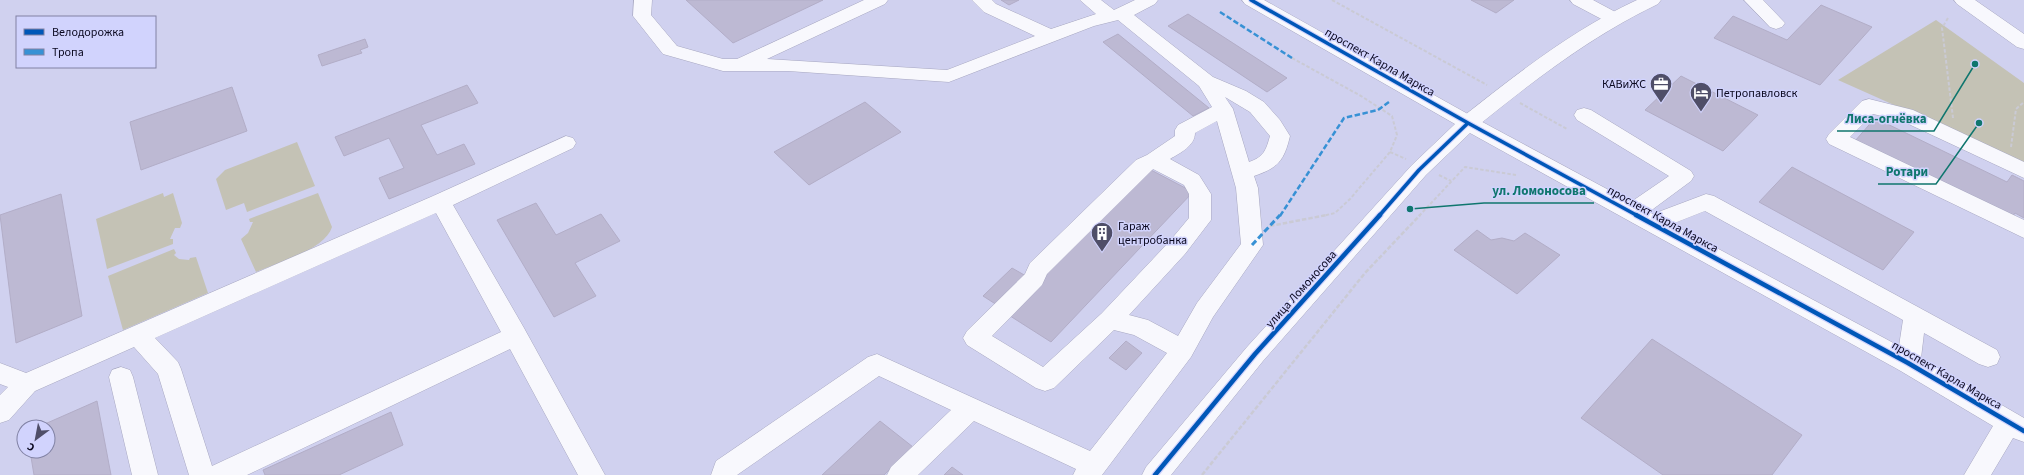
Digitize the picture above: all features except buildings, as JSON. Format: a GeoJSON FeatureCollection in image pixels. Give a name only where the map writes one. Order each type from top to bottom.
{"type":"FeatureCollection","features":[{"type":"Feature","properties":{"kind":"street"},"geometry":{"type":"LineString","coordinates":[[643,0],[642,16],[670,50],[723,65],[788,65],[949,76],[1089,21],[1116,15],[1149,0]]}},
{"type":"Feature","properties":{"kind":"street"},"geometry":{"type":"LineString","coordinates":[[738,65],[880,0]]}},
{"type":"Feature","properties":{"kind":"street"},"geometry":{"type":"LineString","coordinates":[[982,0],[990,8],[1052,36]]}},
{"type":"Feature","properties":{"kind":"street"},"geometry":{"type":"LineString","coordinates":[[1089,0],[1116,15],[1206,82],[1239,94],[1270,118],[1280,136],[1277,153],[1269,163],[1243,172]]}},
{"type":"Feature","properties":{"kind":"street","name":"проспект Карла Маркса"},"geometry":{"type":"LineString","coordinates":[[1251,0],[1468,123],[1908,363],[2016,427]]}},
{"type":"Feature","properties":{"kind":"street"},"geometry":{"type":"LineString","coordinates":[[1579,0],[1614,19]]}},
{"type":"Feature","properties":{"kind":"street","name":"улица Ломоносова"},"geometry":{"type":"LineString","coordinates":[[1155,475],[1255,354],[1345,255],[1419,170],[1468,123],[1556,55],[1614,19],[1652,0]]}},
{"type":"Feature","properties":{"kind":"street"},"geometry":{"type":"LineString","coordinates":[[1752,0],[1776,23]]}},
{"type":"Feature","properties":{"kind":"street"},"geometry":{"type":"LineString","coordinates":[[1963,0],[2024,44]]}},
{"type":"Feature","properties":{"kind":"street"},"geometry":{"type":"LineString","coordinates":[[724,475],[726,470],[878,364],[971,408],[1090,470],[1183,350],[1205,310],[1252,245],[1248,188],[1223,109],[1206,82]]}},
{"type":"Feature","properties":{"kind":"street"},"geometry":{"type":"LineString","coordinates":[[2024,171],[1906,115],[1869,106],[1836,139],[2024,230]]}},
{"type":"Feature","properties":{"kind":"street"},"geometry":{"type":"LineString","coordinates":[[1154,160],[1192,180],[1200,194],[1200,220],[1177,248],[1110,320],[1045,381],[975,338],[1034,279],[1038,269],[1143,165],[1154,160],[1186,139],[1185,130],[1223,109]]}},
{"type":"Feature","properties":{"kind":"street"},"geometry":{"type":"LineString","coordinates":[[1584,115],[1684,176],[1641,218]]}},
{"type":"Feature","properties":{"kind":"street"},"geometry":{"type":"LineString","coordinates":[[0,412],[26,384],[441,202],[566,143]]}},
{"type":"Feature","properties":{"kind":"street"},"geometry":{"type":"LineString","coordinates":[[441,202],[516,335],[592,475]]}},
{"type":"Feature","properties":{"kind":"street"},"geometry":{"type":"LineString","coordinates":[[1641,218],[1706,202],[1988,357]]}},
{"type":"Feature","properties":{"kind":"street"},"geometry":{"type":"LineString","coordinates":[[1908,363],[1915,316]]}},
{"type":"Feature","properties":{"kind":"street"},"geometry":{"type":"LineString","coordinates":[[1110,320],[1140,327],[1183,350]]}},
{"type":"Feature","properties":{"kind":"street"},"geometry":{"type":"LineString","coordinates":[[137,335],[169,369],[202,475]]}},
{"type":"Feature","properties":{"kind":"street"},"geometry":{"type":"LineString","coordinates":[[221,475],[516,335]]}},
{"type":"Feature","properties":{"kind":"street"},"geometry":{"type":"LineString","coordinates":[[0,373],[26,384]]}},
{"type":"Feature","properties":{"kind":"street"},"geometry":{"type":"LineString","coordinates":[[121,377],[145,475]]}},
{"type":"Feature","properties":{"kind":"street"},"geometry":{"type":"LineString","coordinates":[[900,475],[971,408]]}},
{"type":"Feature","properties":{"kind":"street"},"geometry":{"type":"LineString","coordinates":[[1977,475],[2016,427]]}},
{"type":"Feature","properties":{"kind":"path"},"geometry":{"type":"LineString","coordinates":[[1332,0],[1567,129]]}},
{"type":"Feature","properties":{"kind":"path"},"geometry":{"type":"LineString","coordinates":[[1948,18],[1942,28],[1955,138]]}},
{"type":"Feature","properties":{"kind":"path"},"geometry":{"type":"LineString","coordinates":[[1270,227],[1335,213],[1350,199],[1390,152],[1397,135],[1392,116],[1361,96],[1292,58]]}},
{"type":"Feature","properties":{"kind":"path"},"geometry":{"type":"LineString","coordinates":[[2011,151],[2016,109],[2024,102]]}},
{"type":"Feature","properties":{"kind":"path"},"geometry":{"type":"LineString","coordinates":[[1202,475],[1365,273],[1465,167],[1516,175]]}},
{"type":"Feature","properties":{"kind":"shaded area"},"geometry":{"type":"Polygon","coordinates":[[[1936,20],[2024,83],[2024,163],[1838,80],[1936,20]]]}},
{"type":"Feature","properties":{"kind":"shaded area"},"geometry":{"type":"Polygon","coordinates":[[[297,142],[315,186],[247,212],[244,203],[226,210],[216,179],[225,170],[297,142]]]}},
{"type":"Feature","properties":{"kind":"shaded area"},"geometry":{"type":"Polygon","coordinates":[[[163,193],[164,197],[173,193],[182,223],[180,228],[175,228],[170,239],[173,239],[173,244],[107,269],[96,219],[163,193]]]}},
{"type":"Feature","properties":{"kind":"shaded area"},"geometry":{"type":"Polygon","coordinates":[[[318,193],[332,227],[328,235],[310,249],[299,255],[256,272],[241,239],[248,233],[253,222],[250,222],[249,219],[318,193]]]}},
{"type":"Feature","properties":{"kind":"shaded area"},"geometry":{"type":"Polygon","coordinates":[[[174,249],[176,253],[174,255],[179,259],[189,260],[190,258],[196,257],[208,293],[123,330],[108,276],[174,249]]]}},
{"type":"Feature","properties":{"kind":"marked path"},"geometry":{"type":"LineString","coordinates":[[1220,12],[1292,58]]}},
{"type":"Feature","properties":{"kind":"marked path"},"geometry":{"type":"LineString","coordinates":[[1252,245],[1278,218],[1344,118],[1378,110],[1389,102]]}},
{"type":"Feature","properties":{"kind":"cycle path"},"geometry":{"type":"LineString","coordinates":[[1251,0],[1468,123],[1908,363],[2024,431]]}},
{"type":"Feature","properties":{"kind":"cycle path"},"geometry":{"type":"LineString","coordinates":[[1155,475],[1255,354],[1345,255],[1419,170],[1468,123]]}},
{"type":"Feature","properties":{"kind":"place","name":"Лиса-огнёвка"},"geometry":{"type":"Point","coordinates":[1975,64]}},
{"type":"Feature","properties":{"kind":"place","name":"КАВиЖС"},"geometry":{"type":"Point","coordinates":[1661,104]}},
{"type":"Feature","properties":{"kind":"place","name":"Петропавловск"},"geometry":{"type":"Point","coordinates":[1701,112]}},
{"type":"Feature","properties":{"kind":"place","name":"Ротари"},"geometry":{"type":"Point","coordinates":[1979,123]}},
{"type":"Feature","properties":{"kind":"place","name":"ул. Ломоносова"},"geometry":{"type":"Point","coordinates":[1410,209]}},
{"type":"Feature","properties":{"kind":"place","name":"Гараж центробанка"},"geometry":{"type":"Point","coordinates":[1102,252]}}]}
